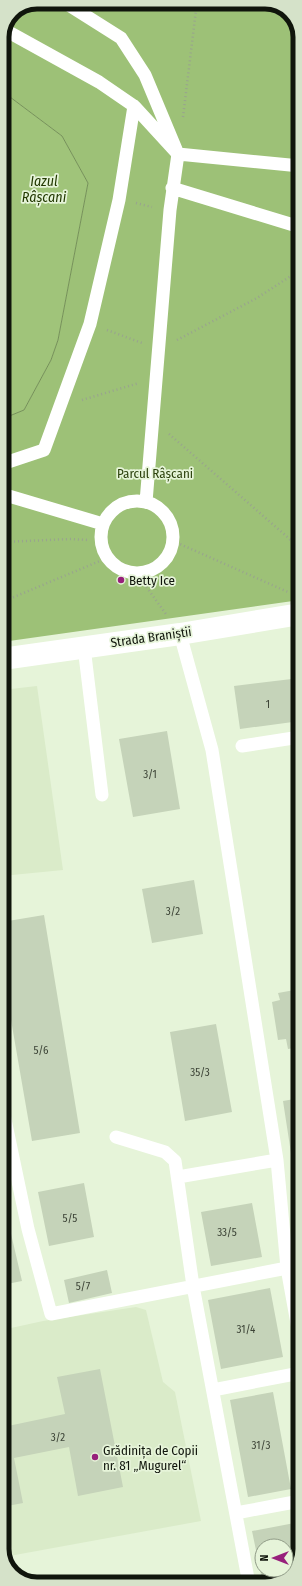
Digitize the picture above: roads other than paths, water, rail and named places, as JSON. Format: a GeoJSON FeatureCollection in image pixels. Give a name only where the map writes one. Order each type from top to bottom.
{"type":"FeatureCollection","features":[{"type":"Feature","properties":{"kind":"street","name":"Strada Braniștii"},"geometry":{"type":"LineString","coordinates":[[9,658],[180,634],[293,615]]}},
{"type":"Feature","properties":{"kind":"lane"},"geometry":{"type":"LineString","coordinates":[[75,9],[121,38],[146,75],[178,154],[172,188],[146,502]]}},
{"type":"Feature","properties":{"kind":"lane"},"geometry":{"type":"LineString","coordinates":[[10,33],[99,82],[134,106],[178,154],[293,165]]}},
{"type":"Feature","properties":{"kind":"lane"},"geometry":{"type":"LineString","coordinates":[[9,462],[44,450],[90,324],[119,200],[134,106]]}},
{"type":"Feature","properties":{"kind":"lane"},"geometry":{"type":"LineString","coordinates":[[172,188],[293,225]]}},
{"type":"Feature","properties":{"kind":"lane"},"geometry":{"type":"LineString","coordinates":[[9,496],[103,524]]}},
{"type":"Feature","properties":{"kind":"lane"},"geometry":{"type":"LineString","coordinates":[[146,502],[164,512],[173,531],[173,541],[170,552],[165,561],[152,570],[137,574],[120,569],[107,558],[101,541],[103,524],[116,508],[125,503],[146,502]]}},
{"type":"Feature","properties":{"kind":"lane"},"geometry":{"type":"LineString","coordinates":[[180,634],[212,750],[277,1160],[287,1268],[293,1301]]}},
{"type":"Feature","properties":{"kind":"lane"},"geometry":{"type":"LineString","coordinates":[[84,647],[102,795]]}},
{"type":"Feature","properties":{"kind":"lane"},"geometry":{"type":"LineString","coordinates":[[242,746],[293,738]]}},
{"type":"Feature","properties":{"kind":"lane"},"geometry":{"type":"LineString","coordinates":[[116,1137],[165,1152],[175,1161],[193,1286],[248,1577]]}},
{"type":"Feature","properties":{"kind":"lane"},"geometry":{"type":"LineString","coordinates":[[9,1138],[28,1229],[50,1314],[287,1268]]}},
{"type":"Feature","properties":{"kind":"lane"},"geometry":{"type":"LineString","coordinates":[[178,1177],[277,1160]]}},
{"type":"Feature","properties":{"kind":"lane"},"geometry":{"type":"LineString","coordinates":[[212,1390],[293,1374]]}},
{"type":"Feature","properties":{"kind":"lane"},"geometry":{"type":"LineString","coordinates":[[236,1514],[293,1502]]}},
{"type":"Feature","properties":{"kind":"water","name":"Iazul Râșcani"},"geometry":{"type":"Polygon","coordinates":[[[9,96],[62,136],[88,183],[58,340],[51,360],[24,410],[9,416],[9,96]]]}},
{"type":"Feature","properties":{"kind":"place","name":"Betty Ice"},"geometry":{"type":"Point","coordinates":[121,580]}},
{"type":"Feature","properties":{"kind":"place","name":"Grădinița de Copii nr. 81 „Mugurel“"},"geometry":{"type":"Point","coordinates":[95,1457]}},
{"type":"Feature","properties":{"kind":"park label","name":"Parcul Râșcani"},"geometry":{"type":"Point","coordinates":[155,473]}}]}
